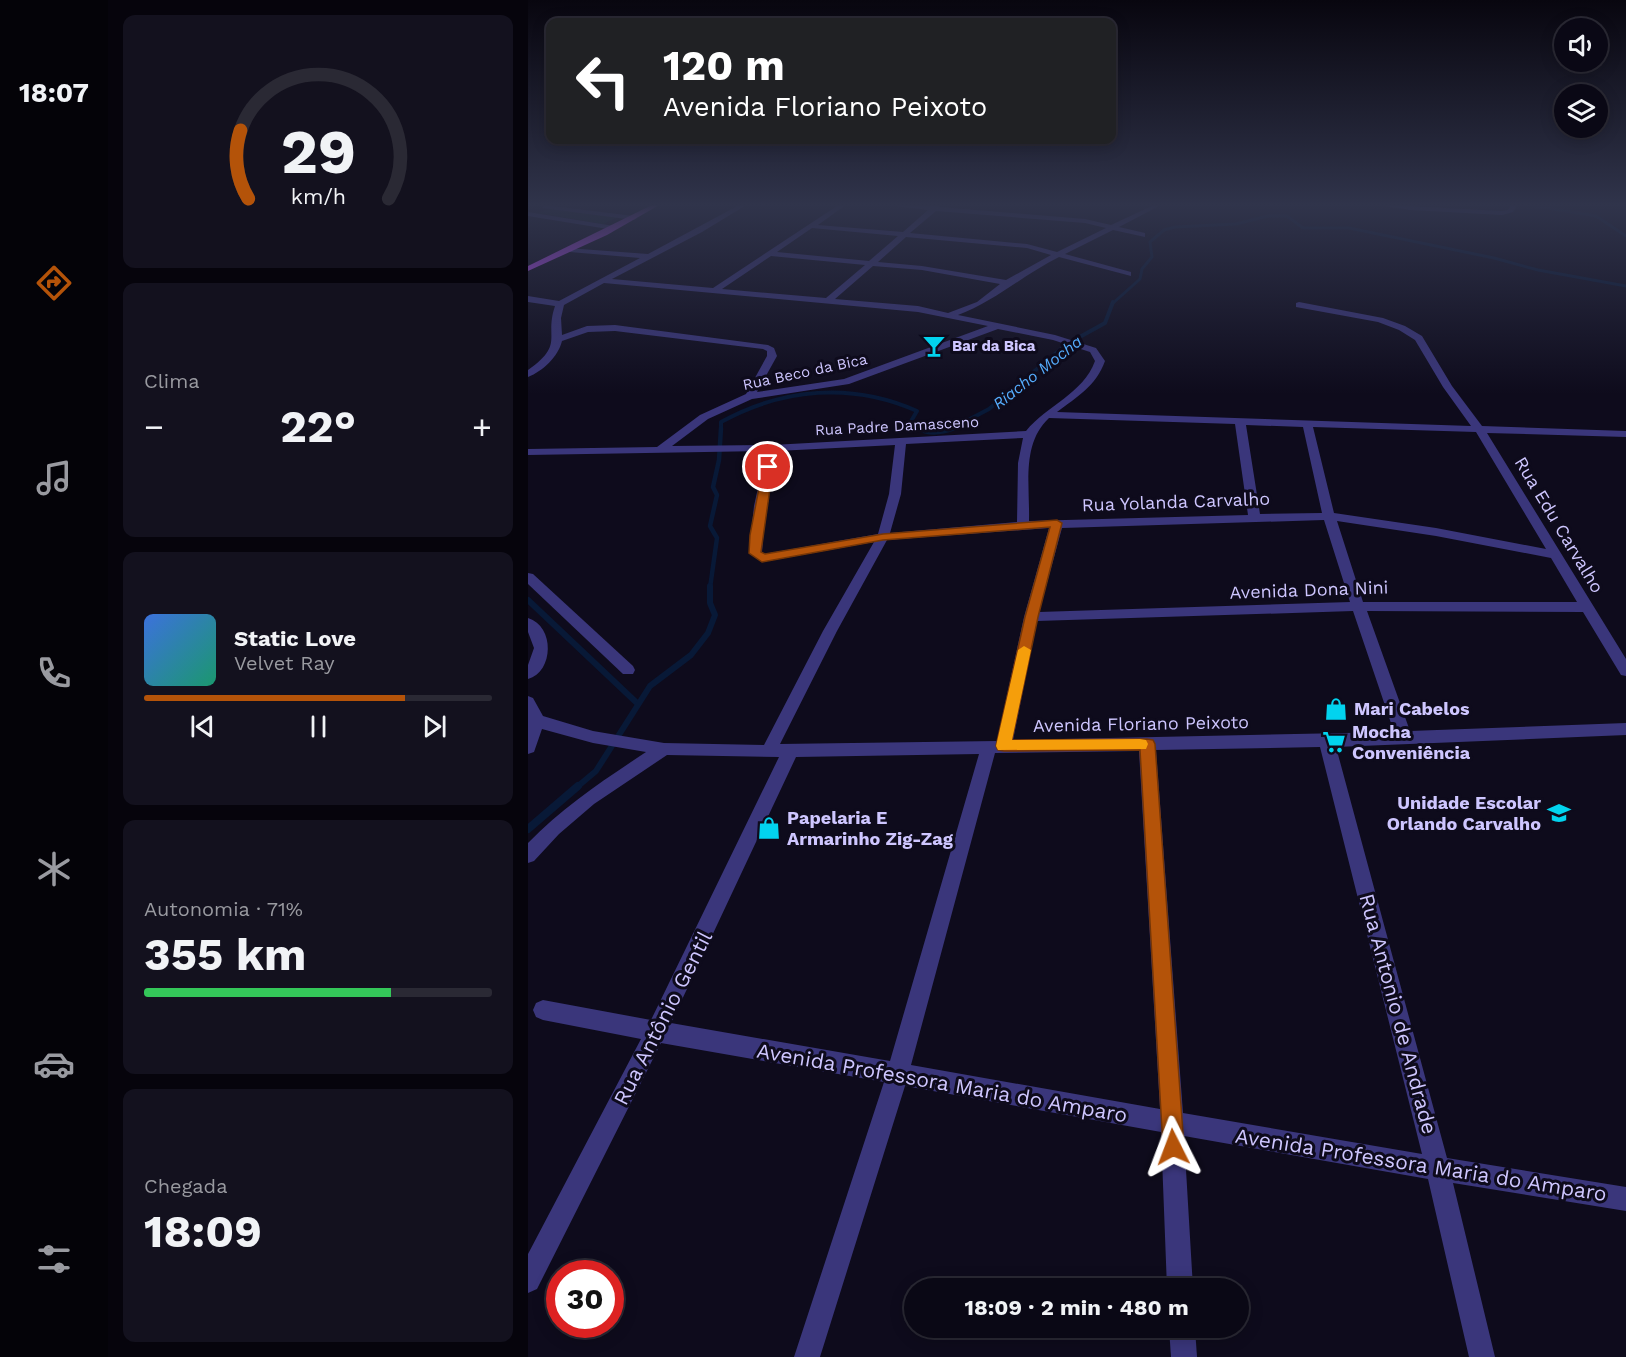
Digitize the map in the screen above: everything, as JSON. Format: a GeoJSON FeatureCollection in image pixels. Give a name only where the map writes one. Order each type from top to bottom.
{"type":"FeatureCollection","features":[{"type":"Feature","properties":{"kind":"street"},"geometry":{"type":"LineString","coordinates":[[528,299],[560,304],[625,267]]}},
{"type":"Feature","properties":{"kind":"street"},"geometry":{"type":"LineString","coordinates":[[715,290],[750,267]]}},
{"type":"Feature","properties":{"kind":"street"},"geometry":{"type":"LineString","coordinates":[[828,301],[866,267]]}},
{"type":"Feature","properties":{"kind":"street"},"geometry":{"type":"LineString","coordinates":[[910,267],[952,272],[1007,283]]}},
{"type":"Feature","properties":{"kind":"street"},"geometry":{"type":"LineString","coordinates":[[950,315],[980,304],[1007,283],[1034,267]]}},
{"type":"Feature","properties":{"kind":"street"},"geometry":{"type":"LineString","coordinates":[[1106,267],[1128,274]]}},
{"type":"Feature","properties":{"kind":"street"},"geometry":{"type":"LineString","coordinates":[[601,280],[918,309],[1074,343],[1093,350],[1100,361],[1093,377],[1046,415],[1030,434],[1025,458],[1023,525]]}},
{"type":"Feature","properties":{"kind":"street"},"geometry":{"type":"LineString","coordinates":[[531,370],[551,355],[558,339],[555,318],[560,304]]}},
{"type":"Feature","properties":{"kind":"street"},"geometry":{"type":"LineString","coordinates":[[980,304],[984,323]]}},
{"type":"Feature","properties":{"kind":"street","name":"Rua Edu Carvalho"},"geometry":{"type":"LineString","coordinates":[[1299,305],[1380,320],[1410,332],[1424,345],[1448,387],[1479,429],[1626,671]]}},
{"type":"Feature","properties":{"kind":"street","name":"Rua Beco da Bica"},"geometry":{"type":"LineString","coordinates":[[661,449],[704,417],[750,396],[857,378],[997,326]]}},
{"type":"Feature","properties":{"kind":"street"},"geometry":{"type":"LineString","coordinates":[[558,339],[587,330],[615,328],[765,347],[771,350],[772,356],[750,396]]}},
{"type":"Feature","properties":{"kind":"street"},"geometry":{"type":"LineString","coordinates":[[1046,415],[1626,434]]}},
{"type":"Feature","properties":{"kind":"street"},"geometry":{"type":"LineString","coordinates":[[1239,421],[1254,517]]}},
{"type":"Feature","properties":{"kind":"street"},"geometry":{"type":"LineString","coordinates":[[1307,423],[1329,516],[1404,737]]}},
{"type":"Feature","properties":{"kind":"street","name":"Rua Padre Damasceno"},"geometry":{"type":"LineString","coordinates":[[661,449],[772,448],[1030,434]]}},
{"type":"Feature","properties":{"kind":"street"},"geometry":{"type":"LineString","coordinates":[[768,752],[830,632],[883,537],[895,494],[901,442]]}},
{"type":"Feature","properties":{"kind":"street","name":"Rua Yolanda Carvalho"},"geometry":{"type":"LineString","coordinates":[[772,448],[756,535],[755,553],[759,558],[883,537],[1023,525],[1329,516],[1436,532],[1556,555]]}},
{"type":"Feature","properties":{"kind":"street"},"geometry":{"type":"LineString","coordinates":[[528,452],[661,449]]}},
{"type":"Feature","properties":{"kind":"street"},"geometry":{"type":"LineString","coordinates":[[807,1357],[898,1073],[997,746],[1057,523]]}},
{"type":"Feature","properties":{"kind":"street"},"geometry":{"type":"LineString","coordinates":[[528,577],[628,670]]}},
{"type":"Feature","properties":{"kind":"street","name":"Avenida Dona Nini"},"geometry":{"type":"LineString","coordinates":[[1031,617],[1358,606],[1587,607]]}},
{"type":"Feature","properties":{"kind":"street"},"geometry":{"type":"LineString","coordinates":[[528,622],[539,635],[542,646],[536,668],[528,674]]}},
{"type":"Feature","properties":{"kind":"street"},"geometry":{"type":"LineString","coordinates":[[528,702],[537,720],[528,748]]}},
{"type":"Feature","properties":{"kind":"street","name":"Avenida Floriano Peixoto"},"geometry":{"type":"LineString","coordinates":[[537,720],[556,729],[664,749],[768,752],[1326,741],[1626,729]]}},
{"type":"Feature","properties":{"kind":"street","name":"Rua Antonio de Andrade"},"geometry":{"type":"LineString","coordinates":[[1326,741],[1438,1170],[1482,1357]]}},
{"type":"Feature","properties":{"kind":"street"},"geometry":{"type":"LineString","coordinates":[[1147,744],[1172,1124],[1180,1278]]}},
{"type":"Feature","properties":{"kind":"street"},"geometry":{"type":"LineString","coordinates":[[528,855],[553,829],[588,799],[664,749]]}},
{"type":"Feature","properties":{"kind":"street","name":"Rua Antônio Gentil"},"geometry":{"type":"LineString","coordinates":[[528,1280],[657,1033],[790,752]]}},
{"type":"Feature","properties":{"kind":"street","name":"Avenida Professora Maria do Amparo"},"geometry":{"type":"LineString","coordinates":[[543,1010],[657,1033],[898,1073],[1172,1124],[1438,1170],[1626,1199]]}},
{"type":"Feature","properties":{"kind":"street"},"geometry":{"type":"LineString","coordinates":[[1183,1338],[1184,1357]]}},
{"type":"Feature","properties":{"kind":"waterway","name":"Riacho Mocha"},"geometry":{"type":"LineString","coordinates":[[1112,304],[1140,279],[1143,267]]}},
{"type":"Feature","properties":{"kind":"waterway","name":"Riacho Mocha"},"geometry":{"type":"LineString","coordinates":[[1528,267],[1626,286]]}},
{"type":"Feature","properties":{"kind":"waterway","name":"Riacho Mocha"},"geometry":{"type":"LineString","coordinates":[[951,429],[989,409],[1067,344],[1105,323],[1112,304]]}},
{"type":"Feature","properties":{"kind":"waterway","name":"Riacho Mocha"},"geometry":{"type":"LineString","coordinates":[[721,428],[721,422],[769,402],[793,396],[843,393],[868,396],[917,411],[910,423],[920,429]]}},
{"type":"Feature","properties":{"kind":"waterway","name":"Riacho Mocha"},"geometry":{"type":"LineString","coordinates":[[710,588],[717,538],[710,526],[717,495],[713,487],[719,460],[721,428]]}},
{"type":"Feature","properties":{"kind":"waterway","name":"Riacho Mocha"},"geometry":{"type":"LineString","coordinates":[[917,428],[926,432],[955,428]]}},
{"type":"Feature","properties":{"kind":"waterway","name":"Riacho Mocha"},"geometry":{"type":"LineString","coordinates":[[577,787],[596,771],[650,686],[691,655],[708,633],[715,615],[710,603],[710,588]]}},
{"type":"Feature","properties":{"kind":"waterway"},"geometry":{"type":"LineString","coordinates":[[528,600],[638,704]]}},
{"type":"Feature","properties":{"kind":"waterway","name":"Riacho Mocha"},"geometry":{"type":"LineString","coordinates":[[528,829],[578,786]]}},
{"type":"Feature","properties":{"kind":"slow traffic"},"geometry":{"type":"LineString","coordinates":[[1024,650],[1004,746],[1140,744]]}},
{"type":"Feature","properties":{"kind":"place","name":"Bar da Bica"},"geometry":{"type":"Point","coordinates":[934,346]}},
{"type":"Feature","properties":{"kind":"place","name":"Mari Cabelos"},"geometry":{"type":"Point","coordinates":[1336,709]}},
{"type":"Feature","properties":{"kind":"place","name":"Mocha Conveniência"},"geometry":{"type":"Point","coordinates":[1334,742]}},
{"type":"Feature","properties":{"kind":"place","name":"Unidade Escolar Orlando Carvalho"},"geometry":{"type":"Point","coordinates":[1559,813]}},
{"type":"Feature","properties":{"kind":"place","name":"Papelaria E Armarinho Zig-Zag"},"geometry":{"type":"Point","coordinates":[769,828]}},
{"type":"Feature","properties":{"kind":"route"},"geometry":{"type":"LineString","coordinates":[[768,467],[756,535],[755,553],[759,558],[776,557],[883,537],[1057,523],[1031,617],[1004,746],[1147,744],[1173,1147]]}}]}
